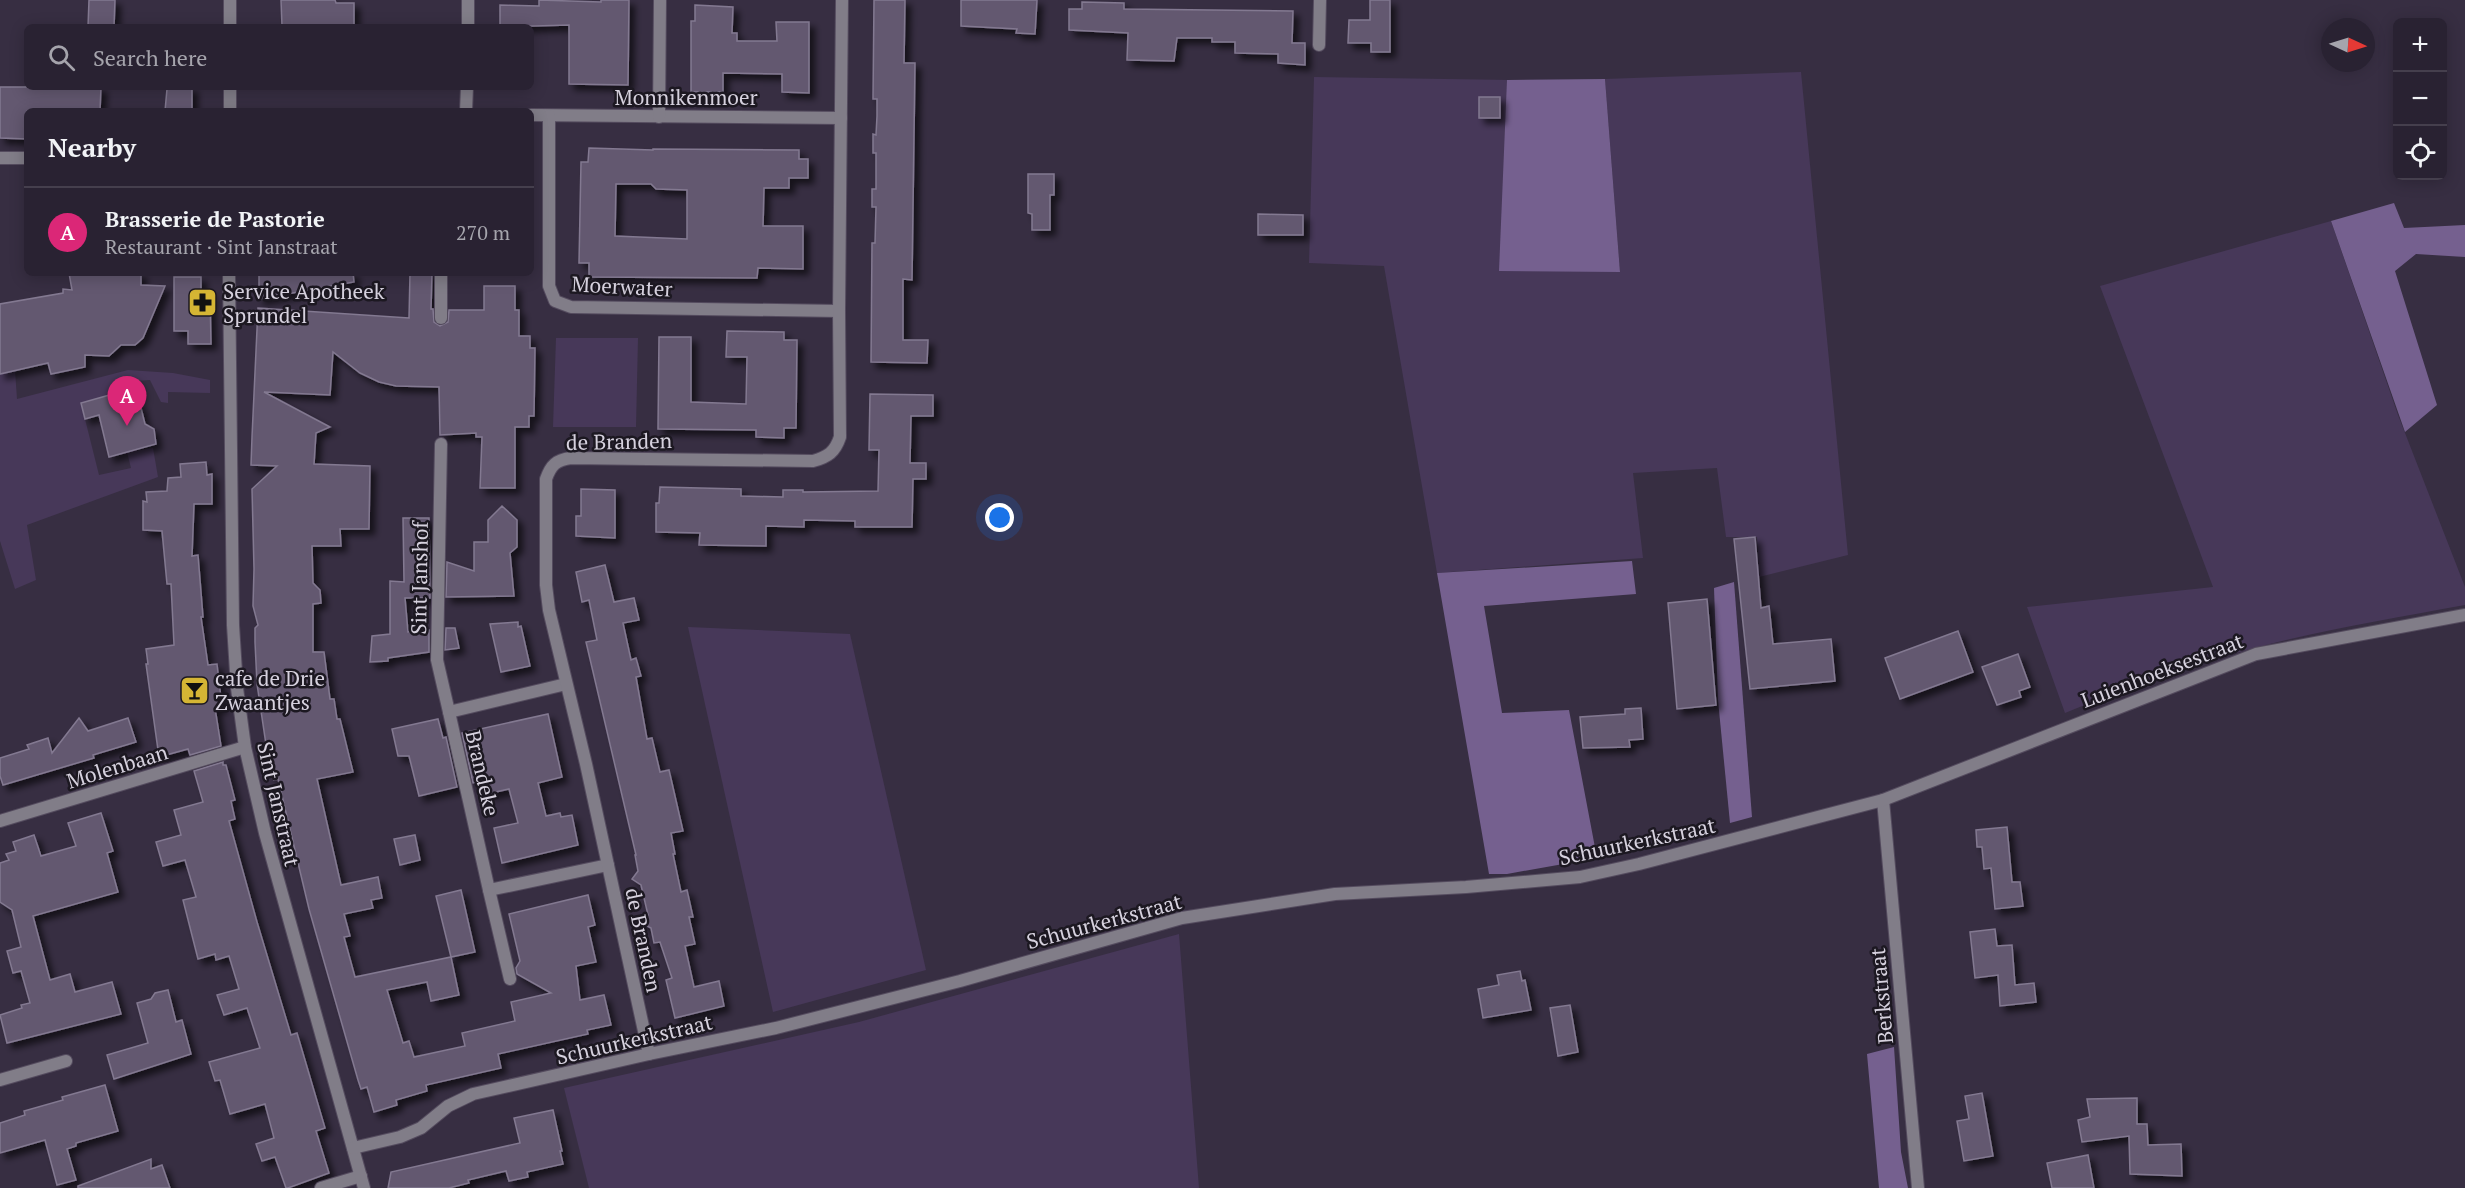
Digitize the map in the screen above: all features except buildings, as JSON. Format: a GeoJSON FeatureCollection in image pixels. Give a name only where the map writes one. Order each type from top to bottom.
{"type":"FeatureCollection","features":[{"type":"Feature","properties":{"kind":"street"},"geometry":{"type":"LineString","coordinates":[[230,0],[230,24]]}},
{"type":"Feature","properties":{"kind":"street"},"geometry":{"type":"LineString","coordinates":[[468,0],[468,24]]}},
{"type":"Feature","properties":{"kind":"street"},"geometry":{"type":"LineString","coordinates":[[659,117],[660,0]]}},
{"type":"Feature","properties":{"kind":"street","name":"de Branden"},"geometry":{"type":"LineString","coordinates":[[649,1054],[549,610],[546,585],[546,479],[551,467],[560,460],[571,458],[810,461],[826,458],[836,448],[840,437],[842,0]]}},
{"type":"Feature","properties":{"kind":"street"},"geometry":{"type":"LineString","coordinates":[[1319,45],[1320,0]]}},
{"type":"Feature","properties":{"kind":"street"},"geometry":{"type":"LineString","coordinates":[[230,90],[230,108]]}},
{"type":"Feature","properties":{"kind":"street"},"geometry":{"type":"LineString","coordinates":[[466,108],[467,90]]}},
{"type":"Feature","properties":{"kind":"street","name":"Monnikenmoer"},"geometry":{"type":"LineString","coordinates":[[534,115],[841,118]]}},
{"type":"Feature","properties":{"kind":"street","name":"Moerwater"},"geometry":{"type":"LineString","coordinates":[[549,116],[549,286],[555,301],[571,307],[839,311]]}},
{"type":"Feature","properties":{"kind":"street"},"geometry":{"type":"LineString","coordinates":[[0,158],[24,158]]}},
{"type":"Feature","properties":{"kind":"street","name":"Sint Janstraat"},"geometry":{"type":"LineString","coordinates":[[229,276],[233,626],[237,688],[245,747],[265,833],[362,1182]]}},
{"type":"Feature","properties":{"kind":"street"},"geometry":{"type":"LineString","coordinates":[[441,276],[441,318]]}},
{"type":"Feature","properties":{"kind":"street","name":"Sint Janshof"},"geometry":{"type":"LineString","coordinates":[[441,444],[437,660],[449,712]]}},
{"type":"Feature","properties":{"kind":"street","name":"Luienhoeksestraat"},"geometry":{"type":"LineString","coordinates":[[1883,800],[2256,654],[2465,615]]}},
{"type":"Feature","properties":{"kind":"street","name":"Brandeke"},"geometry":{"type":"LineString","coordinates":[[510,979],[449,712],[566,684]]}},
{"type":"Feature","properties":{"kind":"street","name":"Molenbaan"},"geometry":{"type":"LineString","coordinates":[[0,821],[245,747]]}},
{"type":"Feature","properties":{"kind":"street","name":"Schuurkerkstraat"},"geometry":{"type":"LineString","coordinates":[[352,1148],[400,1137],[421,1128],[448,1106],[474,1094],[810,1020],[960,981],[1182,918],[1335,894],[1466,887],[1580,876],[1639,864],[1883,800]]}},
{"type":"Feature","properties":{"kind":"street","name":"Berkstraat"},"geometry":{"type":"LineString","coordinates":[[1883,800],[1918,1188]]}},
{"type":"Feature","properties":{"kind":"street"},"geometry":{"type":"LineString","coordinates":[[489,890],[608,865]]}},
{"type":"Feature","properties":{"kind":"street"},"geometry":{"type":"LineString","coordinates":[[0,1080],[66,1061]]}},
{"type":"Feature","properties":{"kind":"street"},"geometry":{"type":"LineString","coordinates":[[321,1188],[362,1182]]}},
{"type":"Feature","properties":{"kind":"shaded area"},"geometry":{"type":"Polygon","coordinates":[[[1801,72],[1848,555],[1759,577],[1757,537],[1726,537],[1717,468],[1633,473],[1643,558],[1437,573],[1384,266],[1309,263],[1314,77],[1511,80],[1620,272],[1605,79],[1801,72]]]}},
{"type":"Feature","properties":{"kind":"shaded area"},"geometry":{"type":"Polygon","coordinates":[[[1605,79],[1620,272],[1499,271],[1507,80],[1605,79]]]}},
{"type":"Feature","properties":{"kind":"shaded area"},"geometry":{"type":"Polygon","coordinates":[[[2394,203],[2404,228],[2465,225],[2465,257],[2416,254],[2395,271],[2437,405],[2405,432],[2331,221],[2394,203]]]}},
{"type":"Feature","properties":{"kind":"shaded area"},"geometry":{"type":"Polygon","coordinates":[[[2331,221],[2398,415],[2465,587],[2465,605],[2330,630],[2258,647],[2174,672],[2065,713],[2027,607],[2213,587],[2100,286],[2331,221]]]}},
{"type":"Feature","properties":{"kind":"shaded area"},"geometry":{"type":"Polygon","coordinates":[[[556,338],[638,338],[636,427],[553,427],[556,338]]]}},
{"type":"Feature","properties":{"kind":"shaded area"},"geometry":{"type":"Polygon","coordinates":[[[15,370],[17,399],[128,370],[173,373],[210,380],[210,393],[168,392],[168,403],[161,402],[150,380],[135,381],[113,394],[81,403],[99,475],[131,468],[127,452],[153,448],[158,477],[27,525],[36,580],[15,589],[0,541],[0,373],[15,370]]]}},
{"type":"Feature","properties":{"kind":"shaded area"},"geometry":{"type":"Polygon","coordinates":[[[1632,561],[1636,594],[1484,606],[1502,713],[1569,710],[1597,858],[1507,874],[1489,874],[1437,573],[1632,561]]]}},
{"type":"Feature","properties":{"kind":"shaded area"},"geometry":{"type":"Polygon","coordinates":[[[1734,582],[1752,817],[1730,823],[1718,700],[1714,588],[1734,582]]]}},
{"type":"Feature","properties":{"kind":"shaded area"},"geometry":{"type":"Polygon","coordinates":[[[688,627],[850,634],[926,970],[773,1012],[688,627]]]}},
{"type":"Feature","properties":{"kind":"shaded area"},"geometry":{"type":"Polygon","coordinates":[[[1179,934],[1199,1188],[589,1188],[564,1088],[859,1022],[1179,934]]]}},
{"type":"Feature","properties":{"kind":"shaded area"},"geometry":{"type":"Polygon","coordinates":[[[1894,1047],[1901,1152],[1908,1188],[1879,1188],[1867,1054],[1894,1047]]]}},
{"type":"Feature","properties":{"kind":"place","name":"Service Apotheek Sprundel"},"geometry":{"type":"Point","coordinates":[202,303]}},
{"type":"Feature","properties":{"kind":"place","name":"Brasserie de Pastorie"},"geometry":{"type":"Point","coordinates":[127,426]}},
{"type":"Feature","properties":{"kind":"place","name":"cafe de Drie Zwaantjes"},"geometry":{"type":"Point","coordinates":[194,690]}}]}
